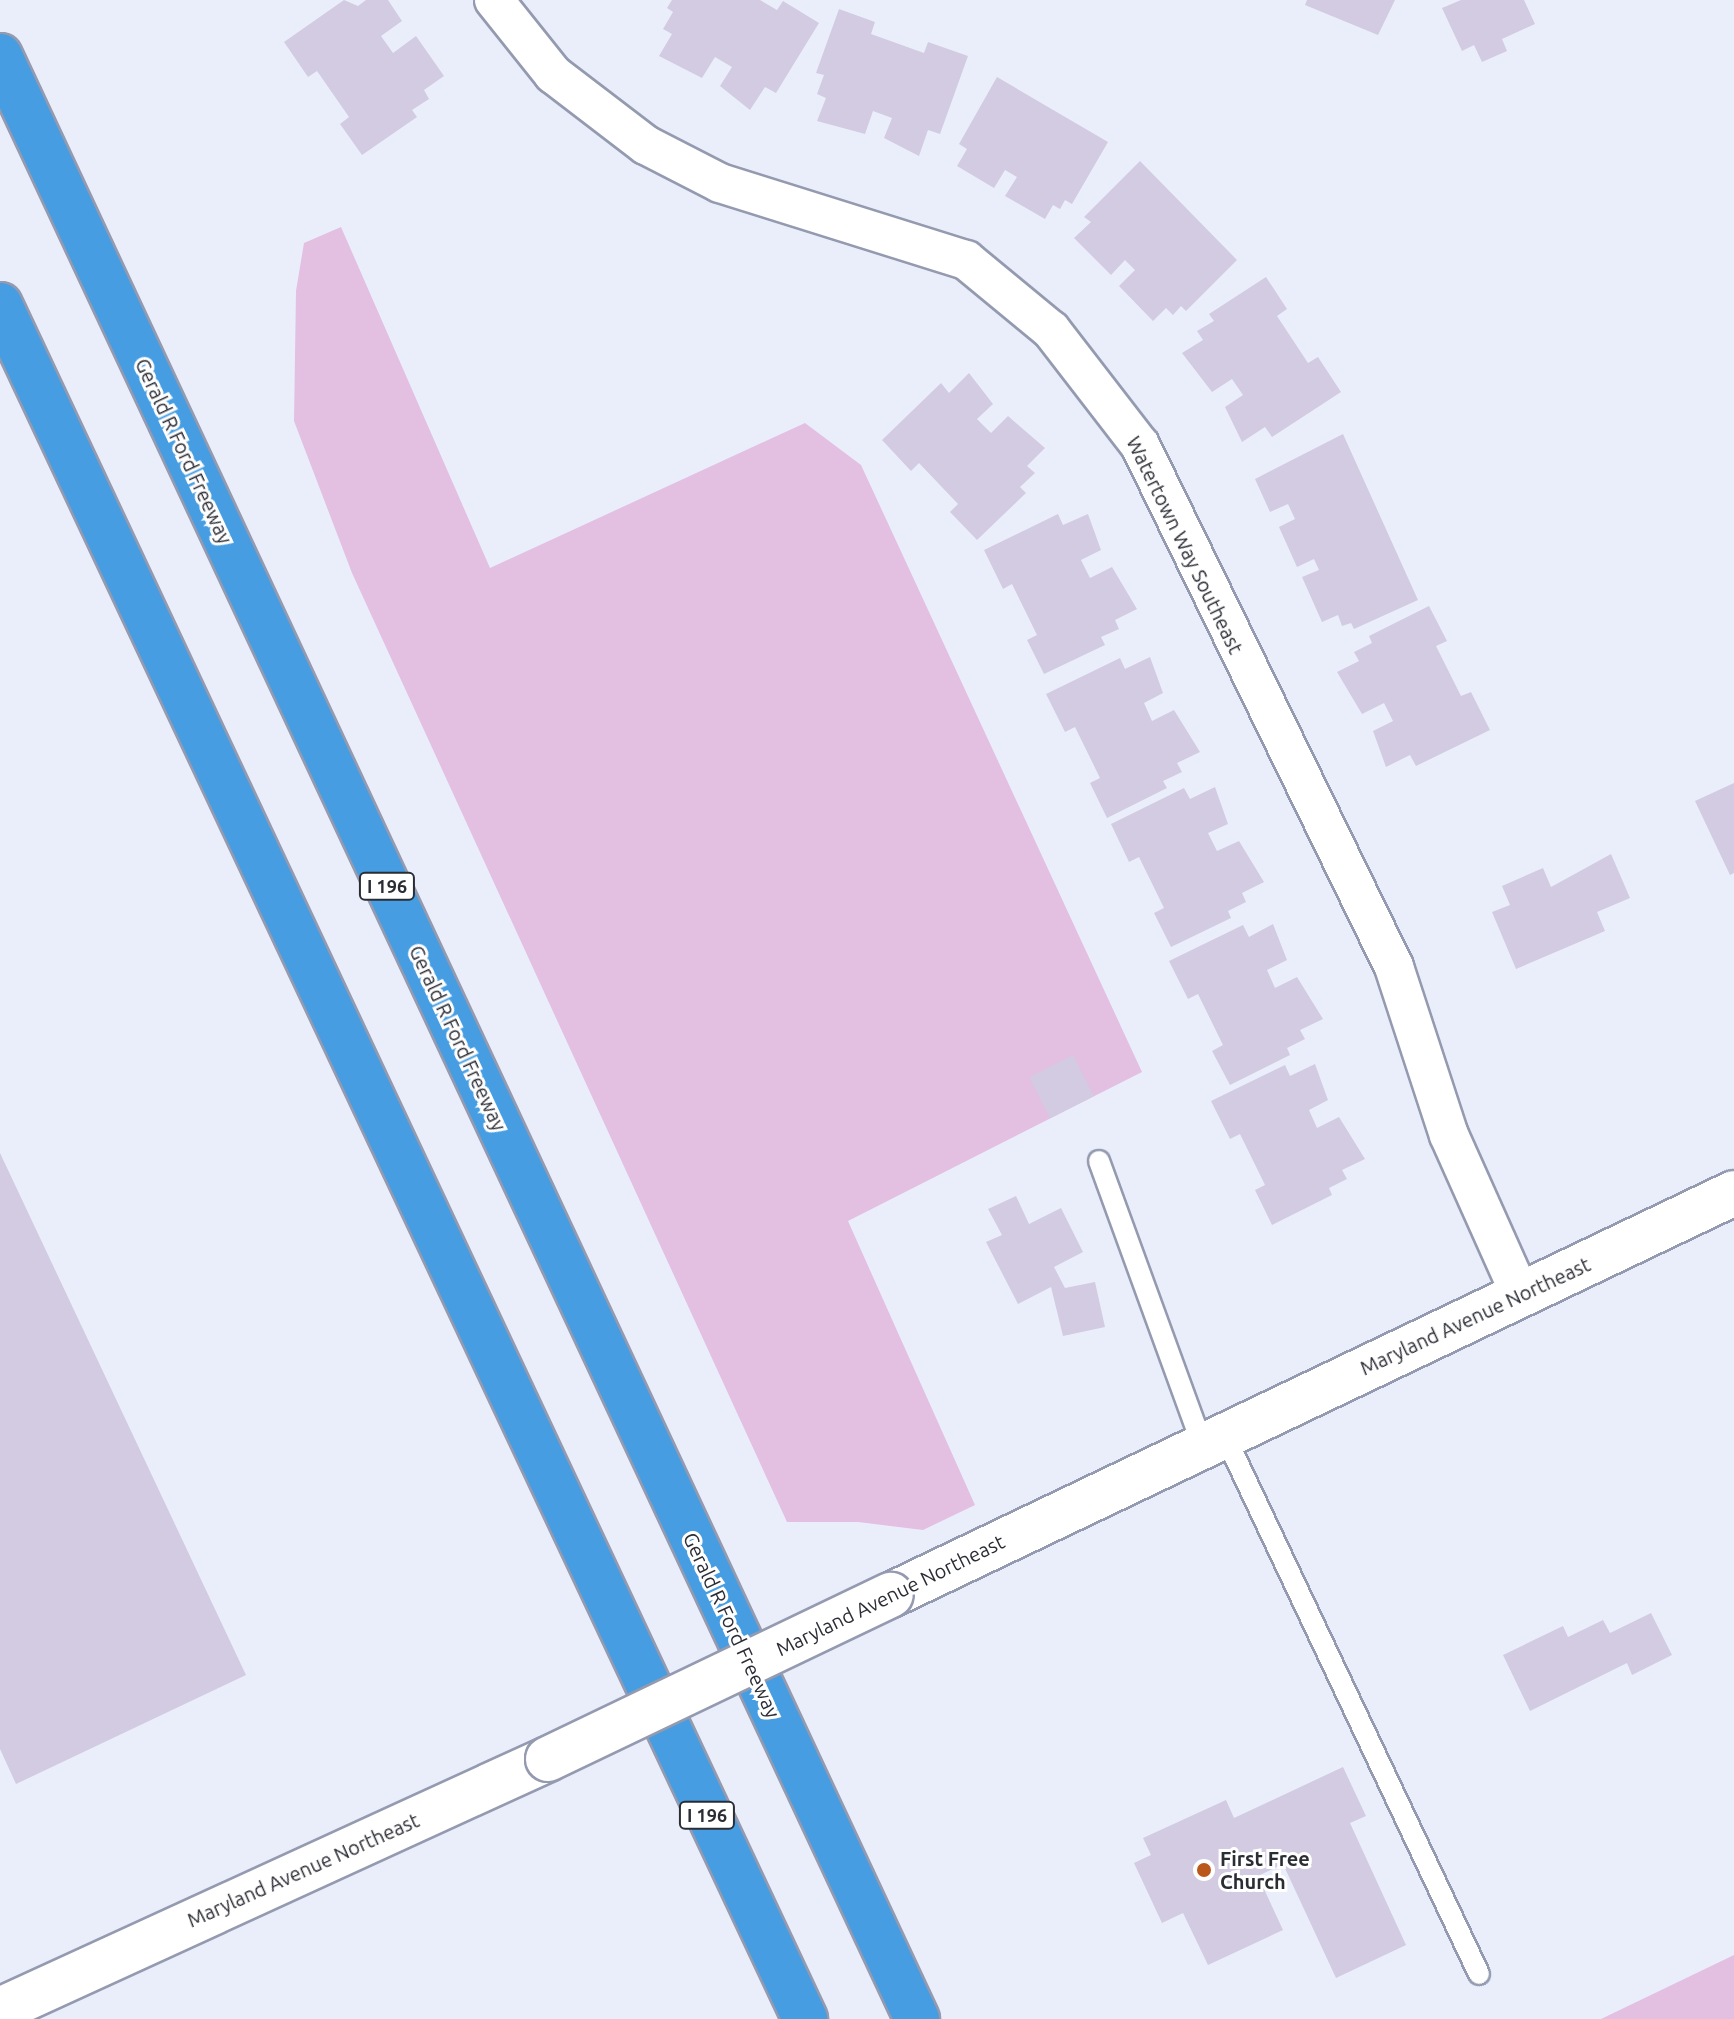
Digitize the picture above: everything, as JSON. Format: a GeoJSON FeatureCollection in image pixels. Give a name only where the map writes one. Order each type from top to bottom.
{"type":"FeatureCollection","features":[{"type":"Feature","properties":{"kind":"highway","name":"Gerald R Ford Freeway"},"geometry":{"type":"LineString","coordinates":[[0,56],[917,2019]]}},
{"type":"Feature","properties":{"kind":"highway","name":"I 196"},"geometry":{"type":"LineString","coordinates":[[0,305],[610,1612],[805,2019]]}},
{"type":"Feature","properties":{"kind":"highway"},"geometry":{"type":"LineString","coordinates":[[610,1612],[784,2019]]}},
{"type":"Feature","properties":{"kind":"street","name":"Watertown Way Southeast"},"geometry":{"type":"LineString","coordinates":[[494,0],[553,74],[646,145],[720,183],[966,260],[1051,330],[1140,445],[1394,967],[1449,1135],[1520,1294]]}},
{"type":"Feature","properties":{"kind":"street","name":"Maryland Avenue Northeast"},"geometry":{"type":"LineString","coordinates":[[0,2010],[548,1759],[1734,1193]]}},
{"type":"Feature","properties":{"kind":"lane"},"geometry":{"type":"LineString","coordinates":[[1099,1161],[1213,1439],[1479,1974]]}},
{"type":"Feature","properties":{"kind":"shaded area"},"geometry":{"type":"Polygon","coordinates":[[[341,227],[490,568],[805,423],[861,465],[1142,1072],[848,1221],[975,1505],[923,1530],[858,1522],[787,1522],[352,573],[294,421],[296,291],[304,243],[341,227]]]}},
{"type":"Feature","properties":{"kind":"shaded area"},"geometry":{"type":"Polygon","coordinates":[[[1734,1955],[1734,2019],[1601,2019],[1734,1955]]]}},
{"type":"Feature","properties":{"kind":"building"},"geometry":{"type":"Polygon","coordinates":[[[344,0],[358,6],[366,0],[388,0],[402,21],[381,36],[393,53],[416,36],[444,76],[424,90],[429,99],[412,110],[417,117],[362,155],[340,124],[349,117],[317,71],[308,77],[284,42],[344,0]]]}},
{"type":"Feature","properties":{"kind":"building"},"geometry":{"type":"Polygon","coordinates":[[[672,0],[760,0],[777,10],[783,1],[819,23],[776,93],[765,87],[750,110],[720,86],[732,67],[715,57],[702,78],[659,56],[672,34],[663,29],[673,12],[667,8],[672,0]]]}},
{"type":"Feature","properties":{"kind":"building"},"geometry":{"type":"Polygon","coordinates":[[[1307,0],[1395,0],[1378,35],[1305,5],[1307,0]]]}},
{"type":"Feature","properties":{"kind":"building"},"geometry":{"type":"Polygon","coordinates":[[[1461,0],[1524,0],[1535,24],[1502,39],[1507,51],[1482,62],[1474,45],[1462,51],[1442,8],[1461,0]]]}},
{"type":"Feature","properties":{"kind":"building"},"geometry":{"type":"Polygon","coordinates":[[[839,9],[875,22],[871,34],[924,53],[928,42],[968,56],[940,134],[928,130],[919,156],[884,138],[892,118],[873,111],[865,134],[817,121],[826,98],[817,94],[824,75],[816,73],[839,9]]]}},
{"type":"Feature","properties":{"kind":"building"},"geometry":{"type":"Polygon","coordinates":[[[997,77],[1108,142],[1072,204],[1065,200],[1060,209],[1053,205],[1045,219],[1005,196],[1017,177],[1005,170],[994,188],[957,166],[967,149],[959,144],[997,77]]]}},
{"type":"Feature","properties":{"kind":"building"},"geometry":{"type":"Polygon","coordinates":[[[1140,161],[1237,260],[1186,311],[1181,306],[1173,315],[1166,308],[1153,321],[1119,286],[1135,270],[1125,260],[1111,275],[1074,238],[1091,222],[1084,217],[1140,161]]]}},
{"type":"Feature","properties":{"kind":"building"},"geometry":{"type":"Polygon","coordinates":[[[1266,277],[1287,309],[1277,316],[1308,363],[1318,357],[1341,392],[1272,437],[1265,427],[1242,442],[1225,407],[1243,395],[1232,379],[1212,392],[1182,353],[1203,340],[1197,331],[1214,321],[1209,314],[1266,277]]]}},
{"type":"Feature","properties":{"kind":"building"},"geometry":{"type":"Polygon","coordinates":[[[969,373],[993,404],[977,419],[991,433],[1008,416],[1045,448],[1027,466],[1035,473],[1020,487],[1026,493],[977,540],[950,512],[958,504],[919,463],[911,471],[882,440],[941,383],[949,393],[969,373]]]}},
{"type":"Feature","properties":{"kind":"building"},"geometry":{"type":"Polygon","coordinates":[[[1343,434],[1418,600],[1354,629],[1351,623],[1342,626],[1338,615],[1322,622],[1302,577],[1319,570],[1314,559],[1297,567],[1279,527],[1295,519],[1288,504],[1270,512],[1255,479],[1343,434]]]}},
{"type":"Feature","properties":{"kind":"building"},"geometry":{"type":"Polygon","coordinates":[[[1058,514],[1063,525],[1088,514],[1101,550],[1081,560],[1090,578],[1112,567],[1137,609],[1115,620],[1119,629],[1101,637],[1105,645],[1044,674],[1027,640],[1037,635],[1012,584],[1003,589],[984,550],[1058,514]]]}},
{"type":"Feature","properties":{"kind":"building"},"geometry":{"type":"Polygon","coordinates":[[[1429,606],[1447,641],[1436,646],[1461,696],[1471,692],[1490,730],[1416,766],[1410,755],[1386,767],[1373,731],[1393,721],[1384,703],[1362,714],[1337,672],[1359,661],[1354,652],[1372,643],[1369,636],[1429,606]]]}},
{"type":"Feature","properties":{"kind":"building"},"geometry":{"type":"Polygon","coordinates":[[[1150,657],[1163,693],[1144,703],[1152,721],[1174,710],[1200,752],[1177,763],[1182,772],[1163,781],[1167,788],[1107,818],[1090,783],[1100,778],[1075,727],[1065,732],[1046,694],[1120,658],[1125,669],[1150,657]]]}},
{"type":"Feature","properties":{"kind":"building"},"geometry":{"type":"Polygon","coordinates":[[[1734,783],[1734,873],[1730,875],[1695,801],[1734,783]]]}},
{"type":"Feature","properties":{"kind":"building"},"geometry":{"type":"Polygon","coordinates":[[[1215,787],[1228,824],[1208,833],[1217,851],[1239,841],[1264,882],[1242,893],[1246,902],[1228,911],[1231,918],[1171,947],[1154,913],[1164,908],[1139,857],[1129,862],[1111,824],[1184,788],[1190,799],[1215,787]]]}},
{"type":"Feature","properties":{"kind":"building"},"geometry":{"type":"Polygon","coordinates":[[[1611,854],[1630,898],[1597,912],[1605,931],[1516,969],[1492,912],[1510,905],[1502,886],[1543,868],[1551,887],[1611,854]]]}},
{"type":"Feature","properties":{"kind":"building"},"geometry":{"type":"Polygon","coordinates":[[[1273,924],[1287,960],[1267,970],[1275,988],[1297,977],[1323,1019],[1300,1030],[1305,1039],[1287,1048],[1290,1055],[1230,1085],[1212,1051],[1223,1045],[1198,994],[1188,999],[1169,961],[1243,925],[1249,937],[1273,924]]]}},
{"type":"Feature","properties":{"kind":"building"},"geometry":{"type":"Polygon","coordinates":[[[1073,1055],[1094,1096],[1050,1118],[1029,1077],[1073,1055]]]}},
{"type":"Feature","properties":{"kind":"building"},"geometry":{"type":"Polygon","coordinates":[[[1315,1064],[1328,1100],[1309,1110],[1317,1128],[1339,1117],[1365,1159],[1342,1170],[1347,1179],[1329,1188],[1332,1195],[1272,1225],[1255,1190],[1265,1185],[1240,1134],[1230,1139],[1211,1101],[1285,1065],[1290,1076],[1315,1064]]]}},
{"type":"Feature","properties":{"kind":"building"},"geometry":{"type":"Polygon","coordinates":[[[0,1153],[246,1675],[16,1784],[0,1749],[0,1153]]]}},
{"type":"Feature","properties":{"kind":"building"},"geometry":{"type":"Polygon","coordinates":[[[1016,1196],[1029,1224],[1061,1208],[1083,1252],[1054,1267],[1065,1288],[1095,1282],[1105,1327],[1063,1336],[1051,1287],[1018,1304],[986,1242],[1002,1235],[988,1209],[1016,1196]]]}},
{"type":"Feature","properties":{"kind":"building"},"geometry":{"type":"Polygon","coordinates":[[[1651,1613],[1672,1655],[1632,1675],[1627,1663],[1530,1711],[1503,1655],[1563,1626],[1568,1637],[1603,1620],[1610,1633],[1651,1613]]]}},
{"type":"Feature","properties":{"kind":"building","name":"First Free Church"},"geometry":{"type":"Polygon","coordinates":[[[1343,1767],[1366,1816],[1350,1823],[1406,1945],[1336,1978],[1283,1864],[1258,1876],[1283,1930],[1208,1965],[1183,1913],[1162,1923],[1134,1863],[1151,1855],[1143,1838],[1226,1800],[1234,1818],[1343,1767]]]}},
{"type":"Feature","properties":{"kind":"place","name":"First Free Church"},"geometry":{"type":"Point","coordinates":[1204,1870]}}]}
